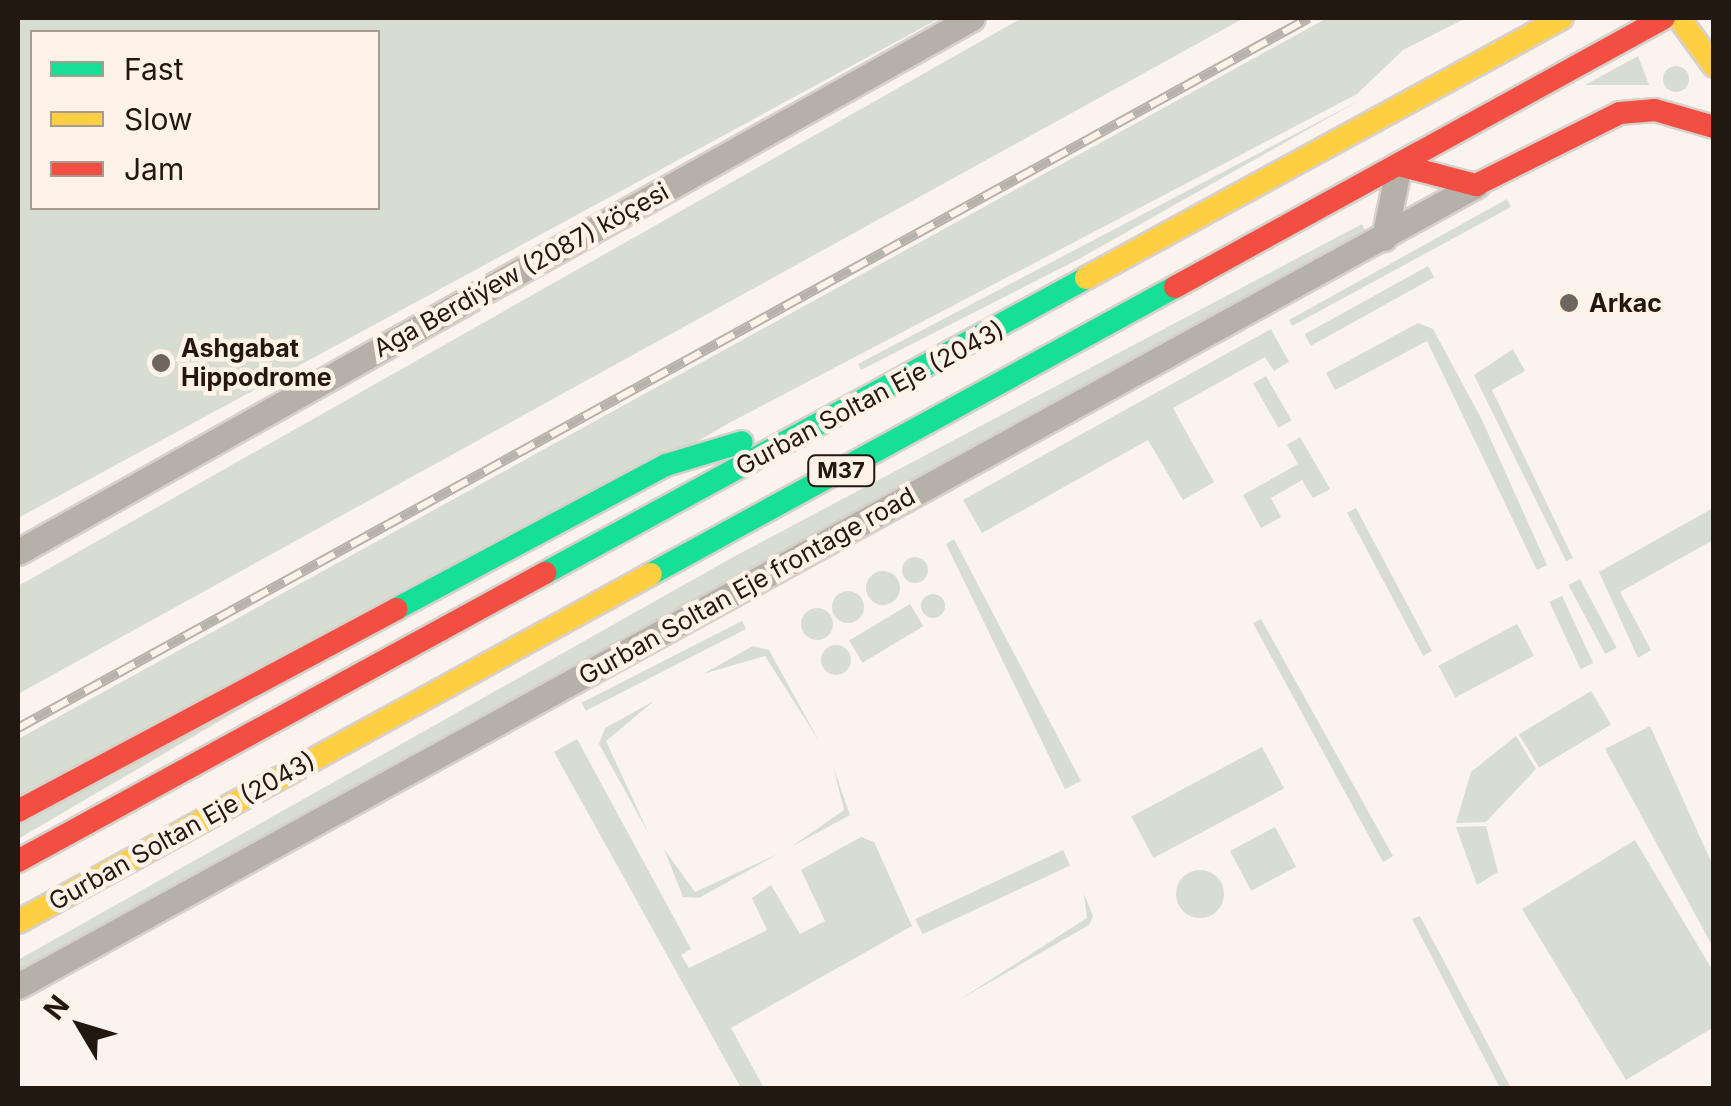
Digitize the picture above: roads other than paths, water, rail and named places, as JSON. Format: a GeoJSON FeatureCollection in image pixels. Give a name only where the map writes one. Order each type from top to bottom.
{"type":"FeatureCollection","features":[{"type":"Feature","properties":{"kind":"main road","name":"Gurban Soltan Eje (2043)"},"geometry":{"type":"LineString","coordinates":[[18,861],[1562,18]]}},
{"type":"Feature","properties":{"kind":"main road","name":"Gurban Soltan Eje (2043)"},"geometry":{"type":"LineString","coordinates":[[18,922],[1664,18]]}},
{"type":"Feature","properties":{"kind":"main road"},"geometry":{"type":"LineString","coordinates":[[1679,18],[1714,66]]}},
{"type":"Feature","properties":{"kind":"main road"},"geometry":{"type":"LineString","coordinates":[[1399,165],[1476,184],[1620,113],[1655,110],[1714,127]]}},
{"type":"Feature","properties":{"kind":"main road"},"geometry":{"type":"LineString","coordinates":[[18,811],[162,738],[666,465],[844,411]]}},
{"type":"Feature","properties":{"kind":"street","name":"Aga Berdiýew (2087) köçesi"},"geometry":{"type":"LineString","coordinates":[[18,552],[972,18]]}},
{"type":"Feature","properties":{"kind":"street"},"geometry":{"type":"LineString","coordinates":[[1384,238],[1399,165]]}},
{"type":"Feature","properties":{"kind":"street","name":"Gurban Soltan Eje frontage road"},"geometry":{"type":"LineString","coordinates":[[18,986],[1476,184]]}},
{"type":"Feature","properties":{"kind":"railway"},"geometry":{"type":"LineString","coordinates":[[18,728],[1309,18]]}},
{"type":"Feature","properties":{"kind":"place","name":"Arkac"},"geometry":{"type":"Point","coordinates":[1569,303]}},
{"type":"Feature","properties":{"kind":"place","name":"Ashgabat Hippodrome"},"geometry":{"type":"Point","coordinates":[161,363]}}]}
